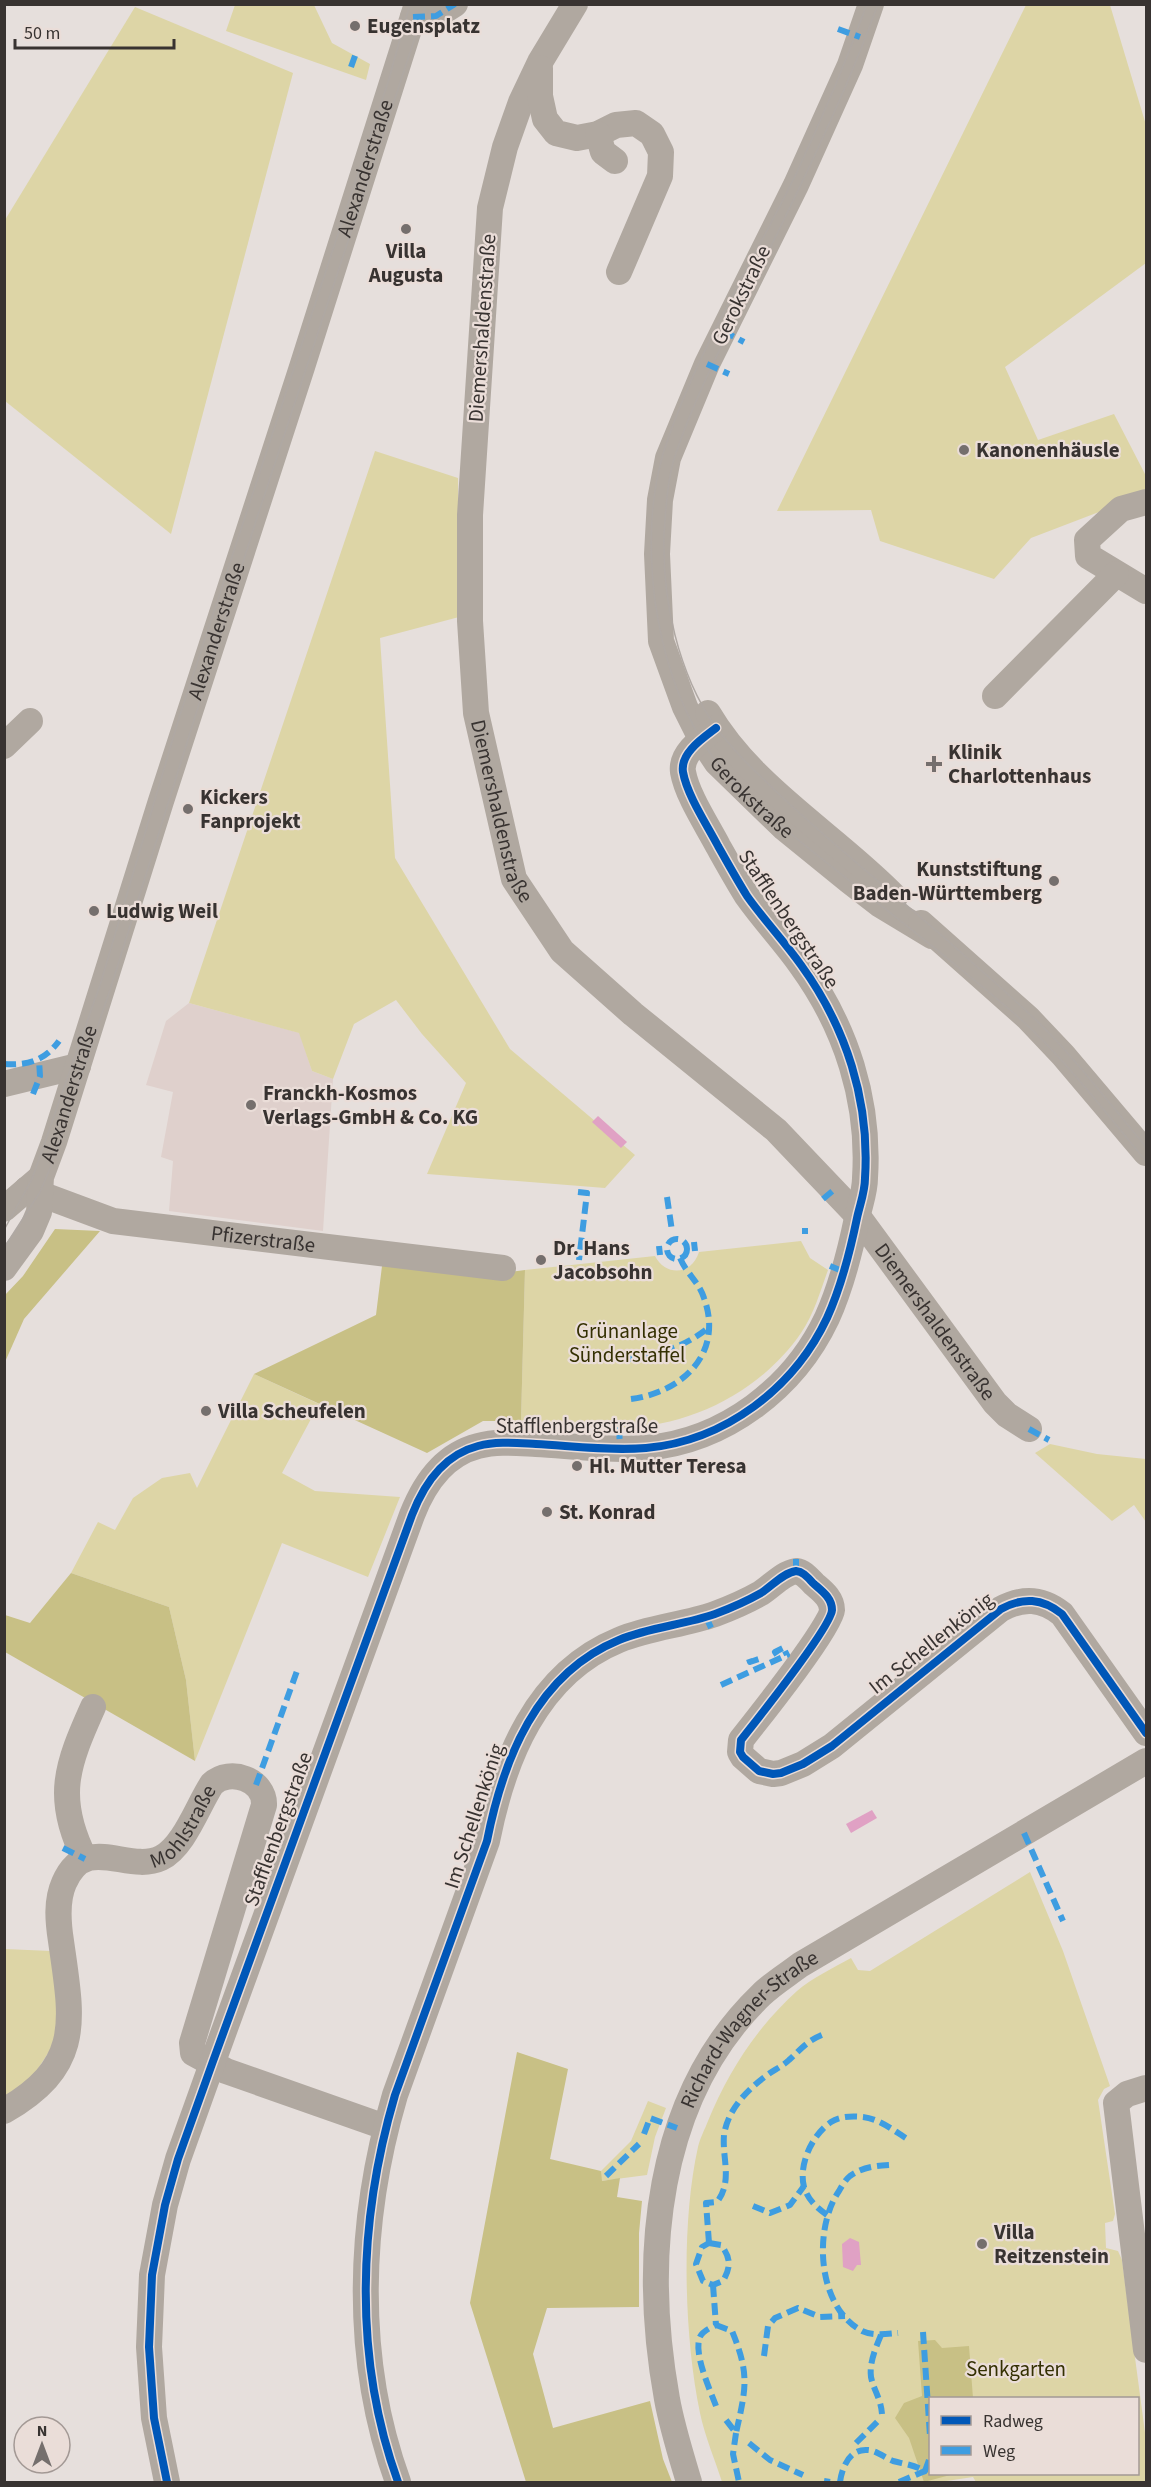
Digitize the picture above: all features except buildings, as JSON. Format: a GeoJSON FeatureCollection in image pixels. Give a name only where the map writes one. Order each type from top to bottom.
{"type":"FeatureCollection","features":[{"type":"Feature","properties":{"kind":"street"},"geometry":{"type":"LineString","coordinates":[[415,11],[436,16],[455,4]]}},
{"type":"Feature","properties":{"kind":"street","name":"Diemershaldenstraße"},"geometry":{"type":"LineString","coordinates":[[575,4],[540,62],[521,102],[505,147],[490,208],[470,515],[470,621],[476,713],[514,879],[562,951],[624,1006],[776,1130],[857,1215],[995,1403],[1029,1429]]}},
{"type":"Feature","properties":{"kind":"street","name":"Gerokstraße"},"geometry":{"type":"LineString","coordinates":[[872,4],[840,87],[796,185],[707,364],[668,458],[660,500],[657,555],[661,641],[672,677],[709,733],[717,763],[784,828],[879,904],[933,936],[980,975],[1045,1035],[1146,1153]]}},
{"type":"Feature","properties":{"kind":"street","name":"Alexanderstraße"},"geometry":{"type":"LineString","coordinates":[[4,1268],[31,1231],[39,1212],[36,1186],[78,1066],[415,11]]}},
{"type":"Feature","properties":{"kind":"street"},"geometry":{"type":"LineString","coordinates":[[540,62],[540,96],[545,119],[556,133],[577,138],[598,134],[616,125],[636,123],[652,134],[661,152],[660,176],[619,272]]}},
{"type":"Feature","properties":{"kind":"street"},"geometry":{"type":"LineString","coordinates":[[598,134],[603,152],[615,161]]}},
{"type":"Feature","properties":{"kind":"street"},"geometry":{"type":"LineString","coordinates":[[1146,501],[1121,509],[1087,540],[1088,556],[1146,591]]}},
{"type":"Feature","properties":{"kind":"street"},"geometry":{"type":"LineString","coordinates":[[995,696],[1116,573]]}},
{"type":"Feature","properties":{"kind":"street"},"geometry":{"type":"LineString","coordinates":[[4,746],[30,721]]}},
{"type":"Feature","properties":{"kind":"street","name":"Stafflenbergstraße"},"geometry":{"type":"LineString","coordinates":[[167,2482],[156,2430],[149,2371],[149,2323],[152,2275],[171,2182],[412,1515],[427,1483],[438,1469],[454,1457],[475,1447],[494,1443],[645,1448],[688,1440],[719,1428],[774,1391],[792,1372],[815,1340],[836,1298],[845,1272],[866,1180],[865,1133],[860,1096],[851,1060],[815,985],[747,895],[696,803],[682,770],[685,758],[709,733]]}},
{"type":"Feature","properties":{"kind":"street"},"geometry":{"type":"LineString","coordinates":[[4,1084],[78,1066]]}},
{"type":"Feature","properties":{"kind":"street"},"geometry":{"type":"LineString","coordinates":[[4,1209],[36,1186]]}},
{"type":"Feature","properties":{"kind":"street","name":"Pfizerstraße"},"geometry":{"type":"LineString","coordinates":[[36,1186],[74,1208],[113,1221],[503,1268]]}},
{"type":"Feature","properties":{"kind":"street","name":"Im Schellenkönig"},"geometry":{"type":"LineString","coordinates":[[398,2482],[378,2411],[368,2349],[366,2318],[369,2224],[386,2127],[519,1740],[534,1711],[553,1686],[577,1664],[604,1647],[633,1635],[695,1621],[718,1613],[761,1593],[791,1572],[799,1571],[806,1575],[829,1599],[831,1615],[819,1636],[741,1740],[743,1757],[759,1771],[773,1774],[803,1764],[832,1746],[1001,1609],[1011,1603],[1032,1600],[1043,1602],[1062,1614],[1146,1733]]}},
{"type":"Feature","properties":{"kind":"street"},"geometry":{"type":"LineString","coordinates":[[4,2111],[40,2085],[54,2068],[64,2047],[70,2025],[70,2003],[60,1935],[59,1904],[67,1876],[84,1859],[72,1830],[67,1790],[73,1750],[93,1707]]}},
{"type":"Feature","properties":{"kind":"street","name":"Richard-Wagner-Straße"},"geometry":{"type":"LineString","coordinates":[[689,2482],[667,2402],[661,2366],[657,2318],[658,2246],[660,2207],[675,2134],[694,2086],[707,2064],[735,2023],[761,1995],[800,1965],[1146,1761]]}},
{"type":"Feature","properties":{"kind":"street","name":"Mohlstraße"},"geometry":{"type":"LineString","coordinates":[[84,1859],[106,1856],[141,1862],[161,1858],[176,1846],[216,1780],[225,1776],[235,1776],[253,1783],[260,1789],[264,1797],[264,1805],[191,2047],[195,2055],[212,2064]]}},
{"type":"Feature","properties":{"kind":"street"},"geometry":{"type":"LineString","coordinates":[[212,2064],[386,2127]]}},
{"type":"Feature","properties":{"kind":"street"},"geometry":{"type":"LineString","coordinates":[[1146,2088],[1127,2094],[1116,2103],[1146,2350]]}},
{"type":"Feature","properties":{"kind":"shaded area","name":"Franckh-Kosmos Verlags-GmbH & Co. KG"},"geometry":{"type":"Polygon","coordinates":[[[189,1003],[300,1033],[312,1071],[333,1079],[323,1231],[169,1211],[173,1161],[161,1157],[173,1092],[146,1085],[166,1021],[189,1003]]]}},
{"type":"Feature","properties":{"kind":"shaded area"},"geometry":{"type":"Polygon","coordinates":[[[598,1116],[627,1142],[621,1148],[592,1122],[598,1116]]]}},
{"type":"Feature","properties":{"kind":"shaded area"},"geometry":{"type":"Polygon","coordinates":[[[55,1229],[100,1231],[24,1319],[5,1362],[5,1295],[23,1276],[55,1229]]]}},
{"type":"Feature","properties":{"kind":"shaded area"},"geometry":{"type":"Polygon","coordinates":[[[383,1258],[503,1273],[525,1270],[521,1421],[483,1421],[427,1453],[254,1374],[376,1315],[383,1258]]]}},
{"type":"Feature","properties":{"kind":"shaded area"},"geometry":{"type":"Polygon","coordinates":[[[71,1573],[169,1607],[186,1680],[195,1761],[5,1652],[5,1615],[30,1623],[71,1573]]]}},
{"type":"Feature","properties":{"kind":"shaded area"},"geometry":{"type":"Polygon","coordinates":[[[872,1810],[877,1818],[851,1833],[846,1824],[872,1810]]]}},
{"type":"Feature","properties":{"kind":"shaded area"},"geometry":{"type":"Polygon","coordinates":[[[517,2052],[568,2069],[550,2159],[601,2171],[602,2181],[620,2178],[617,2197],[642,2201],[639,2233],[639,2307],[547,2308],[533,2354],[553,2428],[650,2401],[663,2459],[672,2482],[526,2482],[470,2303],[517,2052]]]}},
{"type":"Feature","properties":{"kind":"shaded area"},"geometry":{"type":"Polygon","coordinates":[[[850,2238],[859,2242],[861,2265],[857,2265],[853,2271],[843,2267],[842,2244],[850,2238]]]}},
{"type":"Feature","properties":{"kind":"shaded area"},"geometry":{"type":"Polygon","coordinates":[[[935,2340],[942,2348],[969,2346],[973,2397],[929,2397],[929,2475],[950,2475],[924,2482],[909,2438],[895,2418],[904,2403],[922,2396],[918,2341],[935,2340]]]}},
{"type":"Feature","properties":{"kind":"green space"},"geometry":{"type":"Polygon","coordinates":[[[235,5],[314,5],[332,43],[370,64],[366,80],[226,31],[235,5]]]}},
{"type":"Feature","properties":{"kind":"green space"},"geometry":{"type":"Polygon","coordinates":[[[1026,5],[1110,5],[1146,125],[1146,263],[1005,367],[1038,440],[1114,414],[1146,476],[1146,494],[1031,538],[994,579],[880,541],[871,510],[777,511],[1026,5]]]}},
{"type":"Feature","properties":{"kind":"green space"},"geometry":{"type":"Polygon","coordinates":[[[135,7],[293,73],[171,534],[5,401],[5,220],[135,7]]]}},
{"type":"Feature","properties":{"kind":"green space"},"geometry":{"type":"Polygon","coordinates":[[[375,451],[458,478],[459,617],[380,638],[395,858],[510,1049],[635,1155],[605,1188],[427,1174],[466,1083],[422,1034],[396,1000],[354,1024],[333,1079],[312,1071],[299,1033],[189,1003],[375,451]]]}},
{"type":"Feature","properties":{"kind":"green space","name":"Grünanlage Sünderstaffel"},"geometry":{"type":"Polygon","coordinates":[[[801,1241],[810,1258],[828,1270],[816,1303],[806,1326],[785,1354],[745,1388],[723,1402],[699,1412],[648,1426],[597,1428],[521,1421],[525,1270],[655,1256],[666,1267],[678,1271],[691,1265],[699,1252],[801,1241]]]}},
{"type":"Feature","properties":{"kind":"green space"},"geometry":{"type":"Polygon","coordinates":[[[254,1374],[319,1404],[282,1473],[315,1491],[400,1497],[368,1577],[282,1543],[195,1761],[186,1680],[169,1607],[71,1573],[98,1522],[115,1530],[133,1498],[162,1478],[190,1473],[197,1488],[254,1374]]]}},
{"type":"Feature","properties":{"kind":"green space"},"geometry":{"type":"Polygon","coordinates":[[[1050,1444],[1097,1454],[1146,1459],[1146,1522],[1134,1505],[1112,1521],[1035,1453],[1050,1444]]]}},
{"type":"Feature","properties":{"kind":"green space","name":"Senkgarten"},"geometry":{"type":"Polygon","coordinates":[[[1030,1872],[1063,1951],[1110,2086],[1104,2089],[1098,2100],[1115,2214],[1113,2221],[1105,2223],[1106,2248],[1118,2251],[1122,2260],[1146,2440],[1146,2482],[976,2482],[973,2477],[940,2482],[722,2482],[700,2413],[688,2315],[689,2210],[699,2144],[734,2068],[769,2020],[797,1991],[823,1973],[851,1958],[858,1970],[870,1971],[1030,1872]]]}},
{"type":"Feature","properties":{"kind":"green space"},"geometry":{"type":"Polygon","coordinates":[[[5,1949],[51,1951],[59,2004],[54,2044],[32,2078],[5,2097],[5,1949]]]}},
{"type":"Feature","properties":{"kind":"green space"},"geometry":{"type":"Polygon","coordinates":[[[648,2101],[666,2108],[655,2137],[647,2175],[601,2181],[601,2171],[631,2141],[648,2101]]]}},
{"type":"Feature","properties":{"kind":"tram line"},"geometry":{"type":"LineString","coordinates":[[4,1230],[32,1179],[101,982],[179,718],[388,82],[410,4]]}},
{"type":"Feature","properties":{"kind":"tram line"},"geometry":{"type":"LineString","coordinates":[[4,1248],[40,1192],[51,1166],[111,987],[255,524],[426,4]]}},
{"type":"Feature","properties":{"kind":"tram line"},"geometry":{"type":"LineString","coordinates":[[867,4],[806,153],[707,347],[663,454],[655,490],[651,546],[655,601],[662,638],[671,673],[693,725],[727,774],[757,805],[790,833],[1028,1026],[1081,1082],[1146,1161]]}},
{"type":"Feature","properties":{"kind":"tram line"},"geometry":{"type":"LineString","coordinates":[[878,4],[835,111],[712,367],[676,453],[669,483],[664,535],[666,584],[675,635],[691,683],[702,705],[722,736],[738,754],[804,817],[1031,1015],[1076,1063],[1146,1147]]}},
{"type":"Feature","properties":{"kind":"marked path"},"geometry":{"type":"LineString","coordinates":[[413,17],[436,16],[455,4]]}},
{"type":"Feature","properties":{"kind":"marked path"},"geometry":{"type":"LineString","coordinates":[[838,29],[860,37]]}},
{"type":"Feature","properties":{"kind":"marked path"},"geometry":{"type":"LineString","coordinates":[[351,67],[356,53]]}},
{"type":"Feature","properties":{"kind":"marked path"},"geometry":{"type":"LineString","coordinates":[[723,331],[744,342]]}},
{"type":"Feature","properties":{"kind":"marked path"},"geometry":{"type":"LineString","coordinates":[[707,364],[729,374]]}},
{"type":"Feature","properties":{"kind":"marked path"},"geometry":{"type":"LineString","coordinates":[[4,1064],[28,1063],[48,1053],[59,1041]]}},
{"type":"Feature","properties":{"kind":"marked path"},"geometry":{"type":"LineString","coordinates":[[33,1094],[40,1076],[39,1060]]}},
{"type":"Feature","properties":{"kind":"marked path"},"geometry":{"type":"LineString","coordinates":[[823,1199],[835,1189]]}},
{"type":"Feature","properties":{"kind":"marked path"},"geometry":{"type":"LineString","coordinates":[[578,1192],[587,1193],[579,1260]]}},
{"type":"Feature","properties":{"kind":"marked path"},"geometry":{"type":"LineString","coordinates":[[667,1197],[672,1231]]}},
{"type":"Feature","properties":{"kind":"marked path"},"geometry":{"type":"LineString","coordinates":[[805,1228],[805,1234]]}},
{"type":"Feature","properties":{"kind":"marked path"},"geometry":{"type":"LineString","coordinates":[[677,1239],[684,1242],[687,1249],[684,1256],[677,1259],[670,1256],[667,1249],[670,1242],[677,1239]]}},
{"type":"Feature","properties":{"kind":"marked path"},"geometry":{"type":"LineString","coordinates":[[694,1242],[695,1251]]}},
{"type":"Feature","properties":{"kind":"marked path"},"geometry":{"type":"LineString","coordinates":[[659,1246],[660,1255]]}},
{"type":"Feature","properties":{"kind":"marked path"},"geometry":{"type":"LineString","coordinates":[[631,1399],[667,1388],[695,1366],[703,1352],[708,1336],[709,1318],[699,1287],[680,1258]]}},
{"type":"Feature","properties":{"kind":"marked path"},"geometry":{"type":"LineString","coordinates":[[830,1266],[845,1272]]}},
{"type":"Feature","properties":{"kind":"marked path"},"geometry":{"type":"LineString","coordinates":[[628,1359],[671,1349],[708,1328]]}},
{"type":"Feature","properties":{"kind":"marked path"},"geometry":{"type":"LineString","coordinates":[[619,1427],[620,1448]]}},
{"type":"Feature","properties":{"kind":"marked path"},"geometry":{"type":"LineString","coordinates":[[1029,1429],[1049,1440]]}},
{"type":"Feature","properties":{"kind":"marked path"},"geometry":{"type":"LineString","coordinates":[[796,1555],[796,1571]]}},
{"type":"Feature","properties":{"kind":"marked path"},"geometry":{"type":"LineString","coordinates":[[706,1617],[713,1632]]}},
{"type":"Feature","properties":{"kind":"marked path"},"geometry":{"type":"LineString","coordinates":[[777,1655],[775,1652],[783,1648],[781,1644]]}},
{"type":"Feature","properties":{"kind":"marked path"},"geometry":{"type":"LineString","coordinates":[[721,1685],[787,1655],[785,1651]]}},
{"type":"Feature","properties":{"kind":"marked path"},"geometry":{"type":"LineString","coordinates":[[749,1659],[750,1662],[759,1659],[760,1662]]}},
{"type":"Feature","properties":{"kind":"marked path"},"geometry":{"type":"LineString","coordinates":[[256,1785],[297,1671]]}},
{"type":"Feature","properties":{"kind":"marked path"},"geometry":{"type":"LineString","coordinates":[[1024,1833],[1063,1921]]}},
{"type":"Feature","properties":{"kind":"marked path"},"geometry":{"type":"LineString","coordinates":[[63,1848],[85,1859]]}},
{"type":"Feature","properties":{"kind":"marked path"},"geometry":{"type":"LineString","coordinates":[[709,2243],[706,2203],[717,2202],[725,2186],[724,2135],[730,2116],[755,2085],[787,2062],[808,2043],[822,2035]]}},
{"type":"Feature","properties":{"kind":"marked path"},"geometry":{"type":"LineString","coordinates":[[827,2215],[810,2200],[803,2178],[808,2150],[824,2127],[838,2119],[863,2117],[881,2123],[909,2140]]}},
{"type":"Feature","properties":{"kind":"marked path"},"geometry":{"type":"LineString","coordinates":[[644,2134],[650,2118],[677,2128]]}},
{"type":"Feature","properties":{"kind":"marked path"},"geometry":{"type":"LineString","coordinates":[[606,2176],[639,2144]]}},
{"type":"Feature","properties":{"kind":"marked path"},"geometry":{"type":"LineString","coordinates":[[889,2165],[859,2171],[844,2183],[831,2207],[825,2226],[824,2266],[828,2286],[847,2320],[866,2333],[898,2333]]}},
{"type":"Feature","properties":{"kind":"marked path"},"geometry":{"type":"LineString","coordinates":[[753,2206],[770,2213],[790,2205],[804,2186]]}},
{"type":"Feature","properties":{"kind":"marked path"},"geometry":{"type":"LineString","coordinates":[[709,2243],[721,2245],[727,2254],[729,2263],[723,2281],[713,2285],[703,2281],[696,2264],[702,2247],[709,2243]]}},
{"type":"Feature","properties":{"kind":"marked path"},"geometry":{"type":"LineString","coordinates":[[713,2285],[716,2325]]}},
{"type":"Feature","properties":{"kind":"marked path"},"geometry":{"type":"LineString","coordinates":[[764,2356],[768,2326],[775,2318],[798,2308],[820,2317],[845,2316]]}},
{"type":"Feature","properties":{"kind":"marked path"},"geometry":{"type":"LineString","coordinates":[[716,2325],[732,2331],[744,2371],[744,2393],[736,2433],[726,2420]]}},
{"type":"Feature","properties":{"kind":"marked path"},"geometry":{"type":"LineString","coordinates":[[716,2325],[701,2335],[698,2347],[704,2373],[716,2406]]}},
{"type":"Feature","properties":{"kind":"marked path"},"geometry":{"type":"LineString","coordinates":[[923,2332],[929,2421]]}},
{"type":"Feature","properties":{"kind":"marked path"},"geometry":{"type":"LineString","coordinates":[[881,2335],[873,2355],[871,2377],[882,2414]]}},
{"type":"Feature","properties":{"kind":"marked path"},"geometry":{"type":"LineString","coordinates":[[856,2443],[878,2421]]}},
{"type":"Feature","properties":{"kind":"marked path"},"geometry":{"type":"LineString","coordinates":[[736,2433],[733,2454],[739,2482]]}},
{"type":"Feature","properties":{"kind":"marked path"},"geometry":{"type":"LineString","coordinates":[[749,2443],[770,2460],[803,2475]]}},
{"type":"Feature","properties":{"kind":"marked path"},"geometry":{"type":"LineString","coordinates":[[840,2482],[848,2460],[861,2451],[874,2451],[893,2461],[925,2471],[929,2460]]}},
{"type":"Feature","properties":{"kind":"marked path"},"geometry":{"type":"LineString","coordinates":[[899,2482],[925,2471]]}},
{"type":"Feature","properties":{"kind":"marked path"},"geometry":{"type":"LineString","coordinates":[[824,2481],[830,2482]]}},
{"type":"Feature","properties":{"kind":"cycle path"},"geometry":{"type":"LineString","coordinates":[[167,2482],[154,2418],[149,2347],[152,2275],[165,2205],[178,2159],[212,2064],[422,1492],[436,1472],[445,1464],[455,1456],[478,1446],[507,1443],[605,1449],[646,1448],[703,1435],[729,1422],[754,1407],[796,1367],[827,1318],[841,1281],[865,1183],[866,1149],[859,1093],[852,1066],[831,1014],[794,956],[747,896],[703,819],[685,781],[683,765],[689,752],[716,728]]}},
{"type":"Feature","properties":{"kind":"cycle path"},"geometry":{"type":"LineString","coordinates":[[398,2482],[383,2435],[373,2387],[368,2338],[366,2289],[368,2240],[383,2143],[395,2095],[487,1841],[503,1780],[514,1751],[545,1697],[566,1674],[590,1655],[619,1640],[721,1612],[756,1596],[782,1577],[796,1571],[806,1576],[826,1595],[832,1610],[807,1654],[741,1740],[740,1752],[759,1771],[781,1773],[803,1764],[832,1746],[1001,1609],[1025,1601],[1040,1602],[1062,1614],[1146,1733]]}},
{"type":"Feature","properties":{"kind":"place","name":"Eugensplatz"},"geometry":{"type":"Point","coordinates":[355,26]}},
{"type":"Feature","properties":{"kind":"place","name":"Villa Augusta"},"geometry":{"type":"Point","coordinates":[406,229]}},
{"type":"Feature","properties":{"kind":"place","name":"Kanonenhäusle"},"geometry":{"type":"Point","coordinates":[964,450]}},
{"type":"Feature","properties":{"kind":"place","name":"Klinik Charlottenhaus"},"geometry":{"type":"Point","coordinates":[934,764]}},
{"type":"Feature","properties":{"kind":"place","name":"Kickers Fanprojekt"},"geometry":{"type":"Point","coordinates":[188,809]}},
{"type":"Feature","properties":{"kind":"place","name":"Kunststiftung Baden-Württemberg"},"geometry":{"type":"Point","coordinates":[1054,881]}},
{"type":"Feature","properties":{"kind":"place","name":"Ludwig Weil"},"geometry":{"type":"Point","coordinates":[94,911]}},
{"type":"Feature","properties":{"kind":"place","name":"Franckh-Kosmos Verlags-GmbH & Co. KG"},"geometry":{"type":"Point","coordinates":[251,1105]}},
{"type":"Feature","properties":{"kind":"place","name":"Dr. Hans Jacobsohn"},"geometry":{"type":"Point","coordinates":[541,1260]}},
{"type":"Feature","properties":{"kind":"place","name":"Villa Scheufelen"},"geometry":{"type":"Point","coordinates":[206,1411]}},
{"type":"Feature","properties":{"kind":"place","name":"Hl. Mutter Teresa"},"geometry":{"type":"Point","coordinates":[577,1466]}},
{"type":"Feature","properties":{"kind":"place","name":"St. Konrad"},"geometry":{"type":"Point","coordinates":[547,1512]}},
{"type":"Feature","properties":{"kind":"place","name":"Villa Reitzenstein"},"geometry":{"type":"Point","coordinates":[982,2244]}}]}
